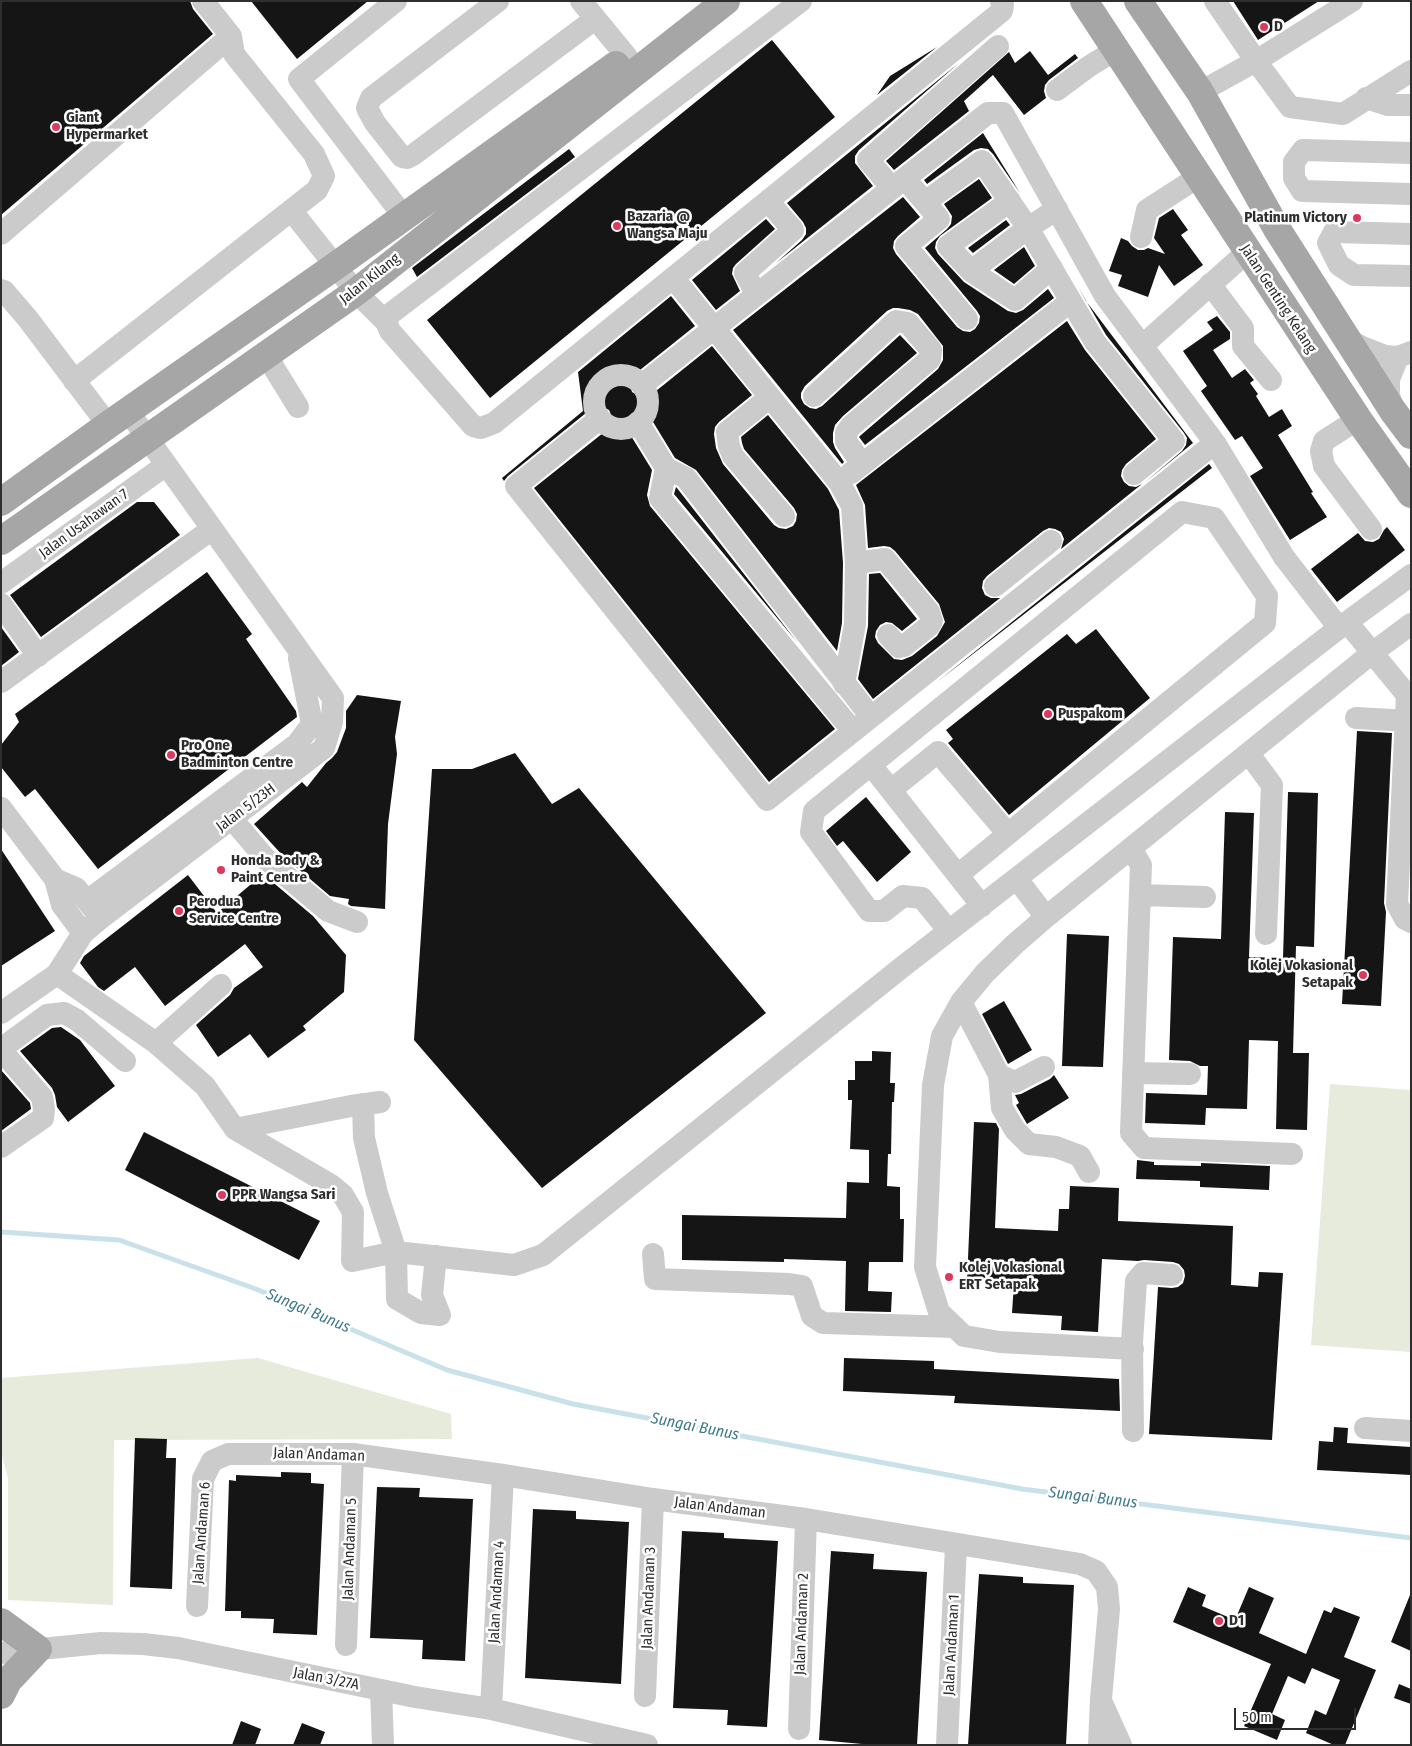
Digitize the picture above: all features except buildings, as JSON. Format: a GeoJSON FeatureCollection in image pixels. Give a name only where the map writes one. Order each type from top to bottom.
{"type":"FeatureCollection","features":[{"type":"Feature","properties":{"kind":"main road","name":"Jalan Kilang"},"geometry":{"type":"LineString","coordinates":[[1,502],[404,217],[627,56],[698,1]]}},
{"type":"Feature","properties":{"kind":"main road","name":"Jalan Kilang"},"geometry":{"type":"LineString","coordinates":[[1,541],[356,292],[726,1]]}},
{"type":"Feature","properties":{"kind":"main road","name":"Jalan Genting Kelang"},"geometry":{"type":"LineString","coordinates":[[1084,1],[1247,252],[1358,419],[1411,494]]}},
{"type":"Feature","properties":{"kind":"main road"},"geometry":{"type":"LineString","coordinates":[[1138,1],[1200,92],[1277,228],[1345,338],[1411,435]]}},
{"type":"Feature","properties":{"kind":"main road"},"geometry":{"type":"LineString","coordinates":[[1,1622],[38,1649],[8,1681],[1,1695]]}},
{"type":"Feature","properties":{"kind":"street"},"geometry":{"type":"LineString","coordinates":[[74,381],[317,190],[324,176],[314,154],[234,54],[231,36],[203,1]]}},
{"type":"Feature","properties":{"kind":"street"},"geometry":{"type":"LineString","coordinates":[[396,1],[299,79],[404,217]]}},
{"type":"Feature","properties":{"kind":"street"},"geometry":{"type":"LineString","coordinates":[[498,1],[371,98],[368,108],[369,112],[375,123],[402,157],[407,158],[413,155],[588,10],[627,56]]}},
{"type":"Feature","properties":{"kind":"street"},"geometry":{"type":"LineString","coordinates":[[386,322],[390,314],[801,1]]}},
{"type":"Feature","properties":{"kind":"street"},"geometry":{"type":"LineString","coordinates":[[291,210],[334,267],[386,322],[390,331],[473,426],[481,428],[494,423],[1002,11],[1003,5],[1001,1]]}},
{"type":"Feature","properties":{"kind":"street"},"geometry":{"type":"LineString","coordinates":[[1215,1],[1290,107],[1343,114],[1411,71]]}},
{"type":"Feature","properties":{"kind":"street"},"geometry":{"type":"LineString","coordinates":[[1200,92],[1256,61],[1352,1]]}},
{"type":"Feature","properties":{"kind":"street"},"geometry":{"type":"LineString","coordinates":[[1,234],[231,36]]}},
{"type":"Feature","properties":{"kind":"street"},"geometry":{"type":"LineString","coordinates":[[967,319],[906,246],[939,218],[925,202],[868,160],[998,46]]}},
{"type":"Feature","properties":{"kind":"street"},"geometry":{"type":"LineString","coordinates":[[1057,90],[1088,67],[1117,50]]}},
{"type":"Feature","properties":{"kind":"street"},"geometry":{"type":"LineString","coordinates":[[1366,98],[1388,105],[1411,105]]}},
{"type":"Feature","properties":{"kind":"street"},"geometry":{"type":"LineString","coordinates":[[643,384],[988,113],[1003,113],[1105,296],[1215,443],[1284,557],[1343,625],[1372,653],[1407,695],[1408,721],[1397,904],[1405,919],[1411,922]]}},
{"type":"Feature","properties":{"kind":"street"},"geometry":{"type":"LineString","coordinates":[[1411,153],[1303,150],[1294,162],[1294,178],[1302,191],[1411,194]]}},
{"type":"Feature","properties":{"kind":"street"},"geometry":{"type":"LineString","coordinates":[[925,202],[982,161],[1028,228],[1095,342],[1174,441],[1134,474]]}},
{"type":"Feature","properties":{"kind":"street"},"geometry":{"type":"LineString","coordinates":[[1141,236],[1147,210],[1198,177]]}},
{"type":"Feature","properties":{"kind":"street"},"geometry":{"type":"LineString","coordinates":[[1010,201],[948,246],[970,271],[1015,300],[1052,268]]}},
{"type":"Feature","properties":{"kind":"street"},"geometry":{"type":"LineString","coordinates":[[756,294],[745,273],[793,230],[774,208]]}},
{"type":"Feature","properties":{"kind":"street"},"geometry":{"type":"LineString","coordinates":[[970,271],[1057,209]]}},
{"type":"Feature","properties":{"kind":"street"},"geometry":{"type":"LineString","coordinates":[[1411,234],[1334,232],[1328,243],[1340,265],[1354,275],[1411,276]]}},
{"type":"Feature","properties":{"kind":"street"},"geometry":{"type":"LineString","coordinates":[[1142,346],[1247,252]]}},
{"type":"Feature","properties":{"kind":"street"},"geometry":{"type":"LineString","coordinates":[[1210,284],[1243,328],[1243,346],[1271,380]]}},
{"type":"Feature","properties":{"kind":"street"},"geometry":{"type":"LineString","coordinates":[[679,285],[839,482],[852,506],[856,563],[855,624],[844,684]]}},
{"type":"Feature","properties":{"kind":"street","name":"Jalan 5/23H"},"geometry":{"type":"LineString","coordinates":[[1,290],[4,291],[28,319],[74,381],[118,418],[147,438],[333,698],[332,722],[324,748],[232,819],[94,910],[83,933],[57,974],[1,1013]]}},
{"type":"Feature","properties":{"kind":"street"},"geometry":{"type":"LineString","coordinates":[[839,482],[1071,301]]}},
{"type":"Feature","properties":{"kind":"street"},"geometry":{"type":"LineString","coordinates":[[814,396],[896,321],[908,324],[930,350],[930,358],[851,426],[846,433],[846,441],[862,464]]}},
{"type":"Feature","properties":{"kind":"street"},"geometry":{"type":"LineString","coordinates":[[1345,338],[1374,353],[1405,354]]}},
{"type":"Feature","properties":{"kind":"street"},"geometry":{"type":"LineString","coordinates":[[1393,411],[1389,394],[1389,379],[1405,354]]}},
{"type":"Feature","properties":{"kind":"street"},"geometry":{"type":"LineString","coordinates":[[266,355],[298,407]]}},
{"type":"Feature","properties":{"kind":"street"},"geometry":{"type":"LineString","coordinates":[[590,360],[605,379]]}},
{"type":"Feature","properties":{"kind":"street"},"geometry":{"type":"LineString","coordinates":[[616,375],[632,377],[643,384],[649,398],[647,414],[639,424],[626,430],[610,427],[599,419],[594,406],[597,390],[605,379],[616,375]]}},
{"type":"Feature","properties":{"kind":"street"},"geometry":{"type":"LineString","coordinates":[[770,397],[727,432],[728,446],[733,456],[784,516]]}},
{"type":"Feature","properties":{"kind":"street"},"geometry":{"type":"LineString","coordinates":[[599,419],[516,486],[767,800],[1215,443]]}},
{"type":"Feature","properties":{"kind":"street"},"geometry":{"type":"LineString","coordinates":[[1358,419],[1324,441],[1321,451],[1324,466],[1371,529]]}},
{"type":"Feature","properties":{"kind":"street"},"geometry":{"type":"LineString","coordinates":[[639,424],[666,468],[686,478],[871,717]]}},
{"type":"Feature","properties":{"kind":"street","name":"Jalan Usahawan 7"},"geometry":{"type":"LineString","coordinates":[[1,583],[166,465]]}},
{"type":"Feature","properties":{"kind":"street"},"geometry":{"type":"LineString","coordinates":[[666,468],[660,498],[853,731]]}},
{"type":"Feature","properties":{"kind":"street"},"geometry":{"type":"LineString","coordinates":[[949,931],[922,898],[903,896],[884,911],[868,911],[812,832],[814,811],[1182,512],[1214,518],[1267,596],[1265,623],[958,875]]}},
{"type":"Feature","properties":{"kind":"street"},"geometry":{"type":"LineString","coordinates":[[1,682],[212,529]]}},
{"type":"Feature","properties":{"kind":"street"},"geometry":{"type":"LineString","coordinates":[[995,586],[1051,542]]}},
{"type":"Feature","properties":{"kind":"street"},"geometry":{"type":"LineString","coordinates":[[856,563],[885,558],[929,612],[932,621],[929,626],[904,646],[899,647],[888,635]]}},
{"type":"Feature","properties":{"kind":"street"},"geometry":{"type":"LineString","coordinates":[[1029,559],[1044,579]]}},
{"type":"Feature","properties":{"kind":"street"},"geometry":{"type":"LineString","coordinates":[[57,974],[156,1043],[206,1086],[235,1129],[331,1185],[343,1195],[353,1212],[352,1261],[396,1252],[514,1265],[543,1255],[949,931],[1343,625],[1411,575]]}},
{"type":"Feature","properties":{"kind":"street"},"geometry":{"type":"LineString","coordinates":[[1,604],[38,656]]}},
{"type":"Feature","properties":{"kind":"street"},"geometry":{"type":"LineString","coordinates":[[1133,1350],[1000,1342],[964,1336],[939,1312],[925,1267],[933,1085],[942,1036],[961,1002],[985,973],[1046,917],[1372,653],[1411,624]]}},
{"type":"Feature","properties":{"kind":"street"},"geometry":{"type":"LineString","coordinates":[[55,879],[76,888],[94,910],[297,744],[312,724],[297,649]]}},
{"type":"Feature","properties":{"kind":"street"},"geometry":{"type":"LineString","coordinates":[[1356,718],[1408,721]]}},
{"type":"Feature","properties":{"kind":"street"},"geometry":{"type":"LineString","coordinates":[[891,790],[938,752],[1008,834]]}},
{"type":"Feature","properties":{"kind":"street"},"geometry":{"type":"LineString","coordinates":[[1249,754],[1272,785],[1266,934]]}},
{"type":"Feature","properties":{"kind":"street"},"geometry":{"type":"LineString","coordinates":[[871,765],[982,906]]}},
{"type":"Feature","properties":{"kind":"street"},"geometry":{"type":"LineString","coordinates":[[1,808],[55,879],[62,905],[83,933]]}},
{"type":"Feature","properties":{"kind":"street"},"geometry":{"type":"LineString","coordinates":[[232,819],[266,859],[328,911],[357,922]]}},
{"type":"Feature","properties":{"kind":"street"},"geometry":{"type":"LineString","coordinates":[[1131,849],[1142,865],[1131,1133],[1144,1148],[1292,1154]]}},
{"type":"Feature","properties":{"kind":"street"},"geometry":{"type":"LineString","coordinates":[[1017,879],[1046,917]]}},
{"type":"Feature","properties":{"kind":"street"},"geometry":{"type":"LineString","coordinates":[[1140,895],[1205,897]]}},
{"type":"Feature","properties":{"kind":"street"},"geometry":{"type":"LineString","coordinates":[[156,1043],[220,985]]}},
{"type":"Feature","properties":{"kind":"street"},"geometry":{"type":"LineString","coordinates":[[961,1002],[999,1075],[1002,1108],[1015,1130],[1030,1144],[1056,1146],[1080,1156],[1089,1172]]}},
{"type":"Feature","properties":{"kind":"street"},"geometry":{"type":"LineString","coordinates":[[1,1147],[44,1118],[42,1097],[3,1044],[47,1015],[64,1013],[77,1020],[125,1061]]}},
{"type":"Feature","properties":{"kind":"street"},"geometry":{"type":"LineString","coordinates":[[999,1075],[1014,1082],[1044,1067]]}},
{"type":"Feature","properties":{"kind":"street"},"geometry":{"type":"LineString","coordinates":[[1133,1073],[1190,1074]]}},
{"type":"Feature","properties":{"kind":"street"},"geometry":{"type":"LineString","coordinates":[[235,1129],[372,1103],[364,1138],[377,1193],[396,1252],[397,1299],[421,1313],[440,1315],[432,1295],[436,1256]]}},
{"type":"Feature","properties":{"kind":"street"},"geometry":{"type":"LineString","coordinates":[[653,1254],[655,1279],[802,1286],[812,1316],[823,1323],[954,1327]]}},
{"type":"Feature","properties":{"kind":"street"},"geometry":{"type":"LineString","coordinates":[[1133,1431],[1133,1350],[1136,1281],[1143,1273],[1172,1275]]}},
{"type":"Feature","properties":{"kind":"street"},"geometry":{"type":"LineString","coordinates":[[1365,1428],[1411,1432]]}},
{"type":"Feature","properties":{"kind":"street","name":"Jalan Andaman"},"geometry":{"type":"LineString","coordinates":[[212,1461],[228,1454],[353,1454],[806,1520],[1080,1564],[1096,1571],[1107,1587],[1109,1609],[1099,1745]]}},
{"type":"Feature","properties":{"kind":"street","name":"Jalan Andaman 5"},"geometry":{"type":"LineString","coordinates":[[346,1644],[353,1454]]}},
{"type":"Feature","properties":{"kind":"street","name":"Jalan Andaman 6"},"geometry":{"type":"LineString","coordinates":[[197,1606],[203,1479],[212,1461]]}},
{"type":"Feature","properties":{"kind":"street","name":"Jalan Andaman 4"},"geometry":{"type":"LineString","coordinates":[[492,1709],[503,1475]]}},
{"type":"Feature","properties":{"kind":"street","name":"Jalan Andaman 3"},"geometry":{"type":"LineString","coordinates":[[645,1696],[653,1499]]}},
{"type":"Feature","properties":{"kind":"street","name":"Jalan Andaman 2"},"geometry":{"type":"LineString","coordinates":[[799,1729],[806,1520]]}},
{"type":"Feature","properties":{"kind":"street","name":"Jalan Andaman 1"},"geometry":{"type":"LineString","coordinates":[[947,1745],[956,1545]]}},
{"type":"Feature","properties":{"kind":"street","name":"Jalan 3/27A"},"geometry":{"type":"LineString","coordinates":[[1,1652],[101,1643],[143,1644],[178,1648],[415,1697],[492,1709],[647,1745]]}},
{"type":"Feature","properties":{"kind":"street"},"geometry":{"type":"LineString","coordinates":[[381,1690],[383,1745]]}},
{"type":"Feature","properties":{"kind":"street","name":"Jalan Andaman"},"geometry":{"type":"LineString","coordinates":[[1101,1700],[1121,1745]]}},
{"type":"Feature","properties":{"kind":"shaded area"},"geometry":{"type":"Polygon","coordinates":[[[1330,1084],[1411,1090],[1411,1352],[1311,1345],[1330,1084]]]}},
{"type":"Feature","properties":{"kind":"shaded area"},"geometry":{"type":"Polygon","coordinates":[[[258,1358],[451,1414],[452,1439],[114,1440],[113,1605],[8,1600],[8,1478],[1,1452],[1,1378],[258,1358]]]}},
{"type":"Feature","properties":{"kind":"waterway","name":"Sungai Bunus"},"geometry":{"type":"LineString","coordinates":[[1,1232],[119,1240],[256,1289],[447,1370],[573,1404],[1022,1489],[1411,1538]]}},
{"type":"Feature","properties":{"kind":"place","name":"D"},"geometry":{"type":"Point","coordinates":[1264,27]}},
{"type":"Feature","properties":{"kind":"place","name":"Giant Hypermarket"},"geometry":{"type":"Point","coordinates":[56,127]}},
{"type":"Feature","properties":{"kind":"place","name":"Platinum Victory"},"geometry":{"type":"Point","coordinates":[1357,218]}},
{"type":"Feature","properties":{"kind":"place","name":"Bazaria @ Wangsa Maju"},"geometry":{"type":"Point","coordinates":[617,226]}},
{"type":"Feature","properties":{"kind":"place","name":"Puspakom"},"geometry":{"type":"Point","coordinates":[1048,714]}},
{"type":"Feature","properties":{"kind":"place","name":"Pro One Badminton Centre"},"geometry":{"type":"Point","coordinates":[171,755]}},
{"type":"Feature","properties":{"kind":"place","name":"Honda Body & Paint Centre"},"geometry":{"type":"Point","coordinates":[221,870]}},
{"type":"Feature","properties":{"kind":"place","name":"Perodua Service Centre"},"geometry":{"type":"Point","coordinates":[179,911]}},
{"type":"Feature","properties":{"kind":"place","name":"Kolej Vokasional Setapak"},"geometry":{"type":"Point","coordinates":[1363,975]}},
{"type":"Feature","properties":{"kind":"place","name":"PPR Wangsa Sari"},"geometry":{"type":"Point","coordinates":[222,1195]}},
{"type":"Feature","properties":{"kind":"place","name":"Kolej Vokasional ERT Setapak"},"geometry":{"type":"Point","coordinates":[949,1277]}},
{"type":"Feature","properties":{"kind":"place","name":"D1"},"geometry":{"type":"Point","coordinates":[1219,1621]}}]}
